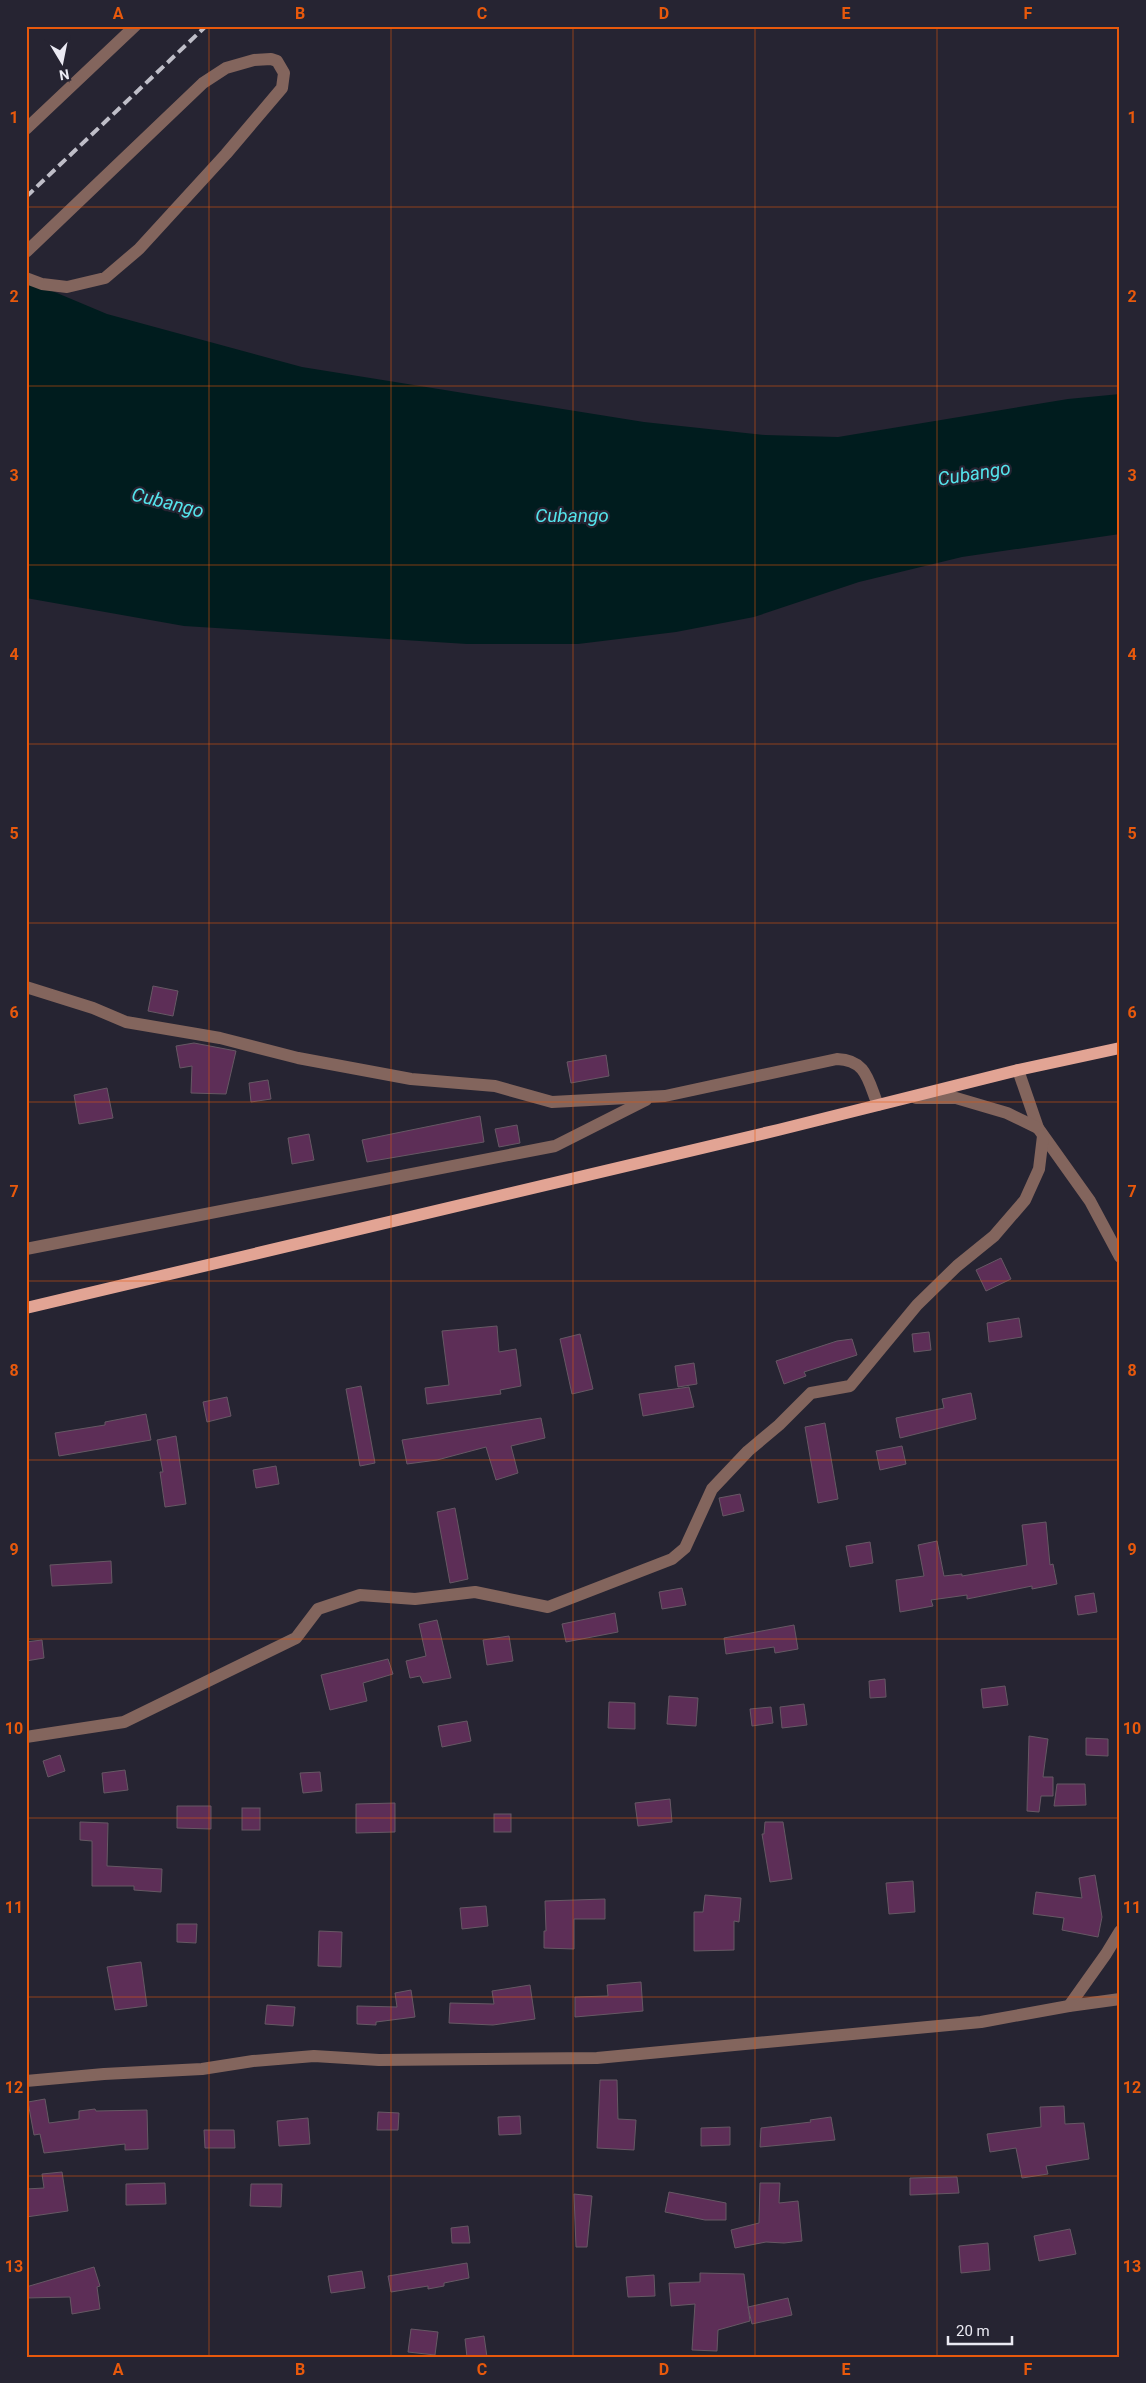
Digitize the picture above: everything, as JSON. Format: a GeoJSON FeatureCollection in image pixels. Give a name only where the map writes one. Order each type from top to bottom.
{"type":"FeatureCollection","features":[{"type":"Feature","properties":{"kind":"main road"},"geometry":{"type":"LineString","coordinates":[[26,1308],[1018,1070],[1120,1048]]}},
{"type":"Feature","properties":{"kind":"street"},"geometry":{"type":"LineString","coordinates":[[26,129],[135,26]]}},
{"type":"Feature","properties":{"kind":"street"},"geometry":{"type":"LineString","coordinates":[[26,278],[42,284],[67,287],[105,278],[139,249],[226,154],[282,88],[284,73],[281,66],[271,59],[254,60],[226,68],[203,83],[28,251]]}},
{"type":"Feature","properties":{"kind":"street"},"geometry":{"type":"LineString","coordinates":[[26,987],[93,1008],[126,1022],[220,1038],[298,1058],[411,1079],[495,1086],[552,1102],[648,1098],[837,1059],[849,1060],[863,1068],[878,1105]]}},
{"type":"Feature","properties":{"kind":"street"},"geometry":{"type":"LineString","coordinates":[[1018,1070],[1040,1132],[1090,1200],[1120,1257]]}},
{"type":"Feature","properties":{"kind":"street"},"geometry":{"type":"LineString","coordinates":[[26,1249],[554,1146],[648,1098]]}},
{"type":"Feature","properties":{"kind":"street"},"geometry":{"type":"LineString","coordinates":[[906,1098],[956,1098],[1007,1113],[1040,1132]]}},
{"type":"Feature","properties":{"kind":"street"},"geometry":{"type":"LineString","coordinates":[[26,1737],[124,1722],[296,1638],[318,1609],[360,1595],[415,1600],[476,1592],[548,1607],[672,1559],[685,1548],[712,1489],[726,1473],[780,1425],[810,1393],[850,1386],[917,1305],[957,1266],[994,1236],[1026,1200],[1039,1169],[1040,1132]]}},
{"type":"Feature","properties":{"kind":"street"},"geometry":{"type":"LineString","coordinates":[[1069,2006],[1120,1931]]}},
{"type":"Feature","properties":{"kind":"street"},"geometry":{"type":"LineString","coordinates":[[26,2082],[104,2074],[202,2069],[253,2061],[314,2056],[379,2060],[597,2058],[981,2022],[1069,2006],[1120,2000]]}},
{"type":"Feature","properties":{"kind":"water","name":"Cubango"},"geometry":{"type":"Polygon","coordinates":[[[26,280],[107,314],[302,367],[644,422],[765,435],[838,437],[1068,399],[1120,394],[1120,534],[962,557],[859,582],[754,617],[676,632],[578,644],[467,644],[184,626],[26,598],[26,280]]]}},
{"type":"Feature","properties":{"kind":"building"},"geometry":{"type":"Polygon","coordinates":[[[153,986],[178,991],[173,1016],[148,1011],[153,986]]]}},
{"type":"Feature","properties":{"kind":"building"},"geometry":{"type":"Polygon","coordinates":[[[194,1043],[236,1051],[226,1094],[191,1093],[192,1066],[180,1068],[176,1046],[194,1043]]]}},
{"type":"Feature","properties":{"kind":"building"},"geometry":{"type":"Polygon","coordinates":[[[606,1055],[609,1076],[571,1083],[567,1062],[606,1055]]]}},
{"type":"Feature","properties":{"kind":"building"},"geometry":{"type":"Polygon","coordinates":[[[268,1080],[271,1099],[251,1102],[249,1083],[268,1080]]]}},
{"type":"Feature","properties":{"kind":"building"},"geometry":{"type":"Polygon","coordinates":[[[107,1088],[113,1118],[79,1124],[74,1095],[107,1088]]]}},
{"type":"Feature","properties":{"kind":"building"},"geometry":{"type":"Polygon","coordinates":[[[480,1116],[484,1142],[367,1162],[362,1140],[480,1116]]]}},
{"type":"Feature","properties":{"kind":"building"},"geometry":{"type":"Polygon","coordinates":[[[517,1125],[520,1143],[499,1147],[495,1129],[517,1125]]]}},
{"type":"Feature","properties":{"kind":"building"},"geometry":{"type":"Polygon","coordinates":[[[309,1134],[314,1160],[292,1164],[288,1138],[309,1134]]]}},
{"type":"Feature","properties":{"kind":"building"},"geometry":{"type":"Polygon","coordinates":[[[1001,1258],[1011,1279],[986,1291],[976,1270],[1001,1258]]]}},
{"type":"Feature","properties":{"kind":"building"},"geometry":{"type":"Polygon","coordinates":[[[1019,1318],[1022,1337],[989,1342],[987,1323],[1019,1318]]]}},
{"type":"Feature","properties":{"kind":"building"},"geometry":{"type":"Polygon","coordinates":[[[497,1326],[499,1352],[516,1349],[521,1386],[500,1390],[501,1394],[427,1404],[425,1388],[449,1385],[442,1331],[497,1326]]]}},
{"type":"Feature","properties":{"kind":"building"},"geometry":{"type":"Polygon","coordinates":[[[929,1332],[931,1350],[914,1352],[912,1334],[929,1332]]]}},
{"type":"Feature","properties":{"kind":"building"},"geometry":{"type":"Polygon","coordinates":[[[580,1334],[593,1389],[572,1394],[560,1339],[580,1334]]]}},
{"type":"Feature","properties":{"kind":"building"},"geometry":{"type":"Polygon","coordinates":[[[852,1339],[857,1355],[804,1372],[806,1376],[784,1384],[776,1361],[837,1341],[852,1339]]]}},
{"type":"Feature","properties":{"kind":"building"},"geometry":{"type":"Polygon","coordinates":[[[694,1363],[697,1384],[678,1387],[675,1366],[694,1363]]]}},
{"type":"Feature","properties":{"kind":"building"},"geometry":{"type":"Polygon","coordinates":[[[361,1386],[375,1463],[360,1466],[346,1389],[361,1386]]]}},
{"type":"Feature","properties":{"kind":"building"},"geometry":{"type":"Polygon","coordinates":[[[689,1387],[694,1407],[643,1416],[639,1394],[689,1387]]]}},
{"type":"Feature","properties":{"kind":"building"},"geometry":{"type":"Polygon","coordinates":[[[971,1393],[976,1419],[900,1438],[896,1418],[944,1408],[942,1399],[971,1393]]]}},
{"type":"Feature","properties":{"kind":"building"},"geometry":{"type":"Polygon","coordinates":[[[227,1397],[231,1416],[207,1422],[203,1402],[227,1397]]]}},
{"type":"Feature","properties":{"kind":"building"},"geometry":{"type":"Polygon","coordinates":[[[146,1414],[151,1440],[59,1456],[55,1433],[105,1425],[105,1422],[146,1414]]]}},
{"type":"Feature","properties":{"kind":"building"},"geometry":{"type":"Polygon","coordinates":[[[541,1418],[545,1438],[511,1446],[518,1473],[496,1480],[486,1447],[437,1460],[407,1464],[402,1440],[541,1418]]]}},
{"type":"Feature","properties":{"kind":"building"},"geometry":{"type":"Polygon","coordinates":[[[825,1423],[838,1499],[818,1503],[805,1427],[825,1423]]]}},
{"type":"Feature","properties":{"kind":"building"},"geometry":{"type":"Polygon","coordinates":[[[176,1436],[186,1504],[165,1507],[160,1472],[163,1472],[157,1440],[176,1436]]]}},
{"type":"Feature","properties":{"kind":"building"},"geometry":{"type":"Polygon","coordinates":[[[902,1446],[906,1464],[880,1470],[876,1451],[902,1446]]]}},
{"type":"Feature","properties":{"kind":"building"},"geometry":{"type":"Polygon","coordinates":[[[276,1466],[279,1484],[256,1488],[253,1470],[276,1466]]]}},
{"type":"Feature","properties":{"kind":"building"},"geometry":{"type":"Polygon","coordinates":[[[740,1494],[744,1511],[723,1516],[719,1498],[740,1494]]]}},
{"type":"Feature","properties":{"kind":"building"},"geometry":{"type":"Polygon","coordinates":[[[455,1508],[468,1579],[450,1583],[437,1512],[455,1508]]]}},
{"type":"Feature","properties":{"kind":"building"},"geometry":{"type":"Polygon","coordinates":[[[1046,1522],[1050,1565],[1053,1564],[1057,1584],[1032,1589],[1032,1586],[967,1599],[967,1595],[931,1600],[933,1606],[900,1612],[896,1580],[924,1576],[918,1545],[937,1541],[944,1576],[962,1574],[962,1576],[1027,1565],[1022,1525],[1046,1522]]]}},
{"type":"Feature","properties":{"kind":"building"},"geometry":{"type":"Polygon","coordinates":[[[870,1542],[873,1563],[850,1567],[846,1546],[870,1542]]]}},
{"type":"Feature","properties":{"kind":"building"},"geometry":{"type":"Polygon","coordinates":[[[111,1561],[112,1583],[52,1586],[50,1565],[111,1561]]]}},
{"type":"Feature","properties":{"kind":"building"},"geometry":{"type":"Polygon","coordinates":[[[682,1588],[686,1605],[662,1609],[659,1592],[682,1588]]]}},
{"type":"Feature","properties":{"kind":"building"},"geometry":{"type":"Polygon","coordinates":[[[1094,1593],[1097,1612],[1078,1615],[1075,1596],[1094,1593]]]}},
{"type":"Feature","properties":{"kind":"building"},"geometry":{"type":"Polygon","coordinates":[[[615,1613],[618,1632],[566,1642],[562,1624],[615,1613]]]}},
{"type":"Feature","properties":{"kind":"building"},"geometry":{"type":"Polygon","coordinates":[[[437,1620],[451,1678],[423,1683],[420,1676],[410,1678],[406,1661],[426,1656],[419,1624],[437,1620]]]}},
{"type":"Feature","properties":{"kind":"building"},"geometry":{"type":"Polygon","coordinates":[[[794,1625],[798,1649],[775,1653],[774,1647],[726,1654],[724,1638],[794,1625]]]}},
{"type":"Feature","properties":{"kind":"building"},"geometry":{"type":"Polygon","coordinates":[[[509,1636],[513,1661],[487,1665],[483,1640],[509,1636]]]}},
{"type":"Feature","properties":{"kind":"building"},"geometry":{"type":"Polygon","coordinates":[[[42,1640],[44,1658],[26,1661],[26,1642],[42,1640]]]}},
{"type":"Feature","properties":{"kind":"building"},"geometry":{"type":"Polygon","coordinates":[[[388,1659],[393,1674],[363,1683],[367,1701],[330,1710],[321,1675],[388,1659]]]}},
{"type":"Feature","properties":{"kind":"building"},"geometry":{"type":"Polygon","coordinates":[[[885,1679],[886,1697],[870,1698],[869,1681],[885,1679]]]}},
{"type":"Feature","properties":{"kind":"building"},"geometry":{"type":"Polygon","coordinates":[[[1005,1686],[1008,1705],[983,1708],[981,1689],[1005,1686]]]}},
{"type":"Feature","properties":{"kind":"building"},"geometry":{"type":"Polygon","coordinates":[[[669,1696],[698,1698],[696,1726],[667,1724],[669,1696]]]}},
{"type":"Feature","properties":{"kind":"building"},"geometry":{"type":"Polygon","coordinates":[[[609,1702],[635,1703],[635,1729],[608,1728],[609,1702]]]}},
{"type":"Feature","properties":{"kind":"building"},"geometry":{"type":"Polygon","coordinates":[[[804,1704],[807,1725],[782,1728],[780,1707],[804,1704]]]}},
{"type":"Feature","properties":{"kind":"building"},"geometry":{"type":"Polygon","coordinates":[[[771,1707],[773,1723],[752,1726],[750,1709],[771,1707]]]}},
{"type":"Feature","properties":{"kind":"building"},"geometry":{"type":"Polygon","coordinates":[[[467,1721],[471,1741],[442,1747],[438,1726],[467,1721]]]}},
{"type":"Feature","properties":{"kind":"building"},"geometry":{"type":"Polygon","coordinates":[[[1029,1736],[1048,1739],[1043,1777],[1053,1777],[1053,1796],[1041,1796],[1039,1812],[1027,1811],[1029,1736]]]}},
{"type":"Feature","properties":{"kind":"building"},"geometry":{"type":"Polygon","coordinates":[[[1086,1738],[1108,1739],[1108,1756],[1086,1755],[1086,1738]]]}},
{"type":"Feature","properties":{"kind":"building"},"geometry":{"type":"Polygon","coordinates":[[[60,1755],[65,1771],[48,1777],[43,1761],[60,1755]]]}},
{"type":"Feature","properties":{"kind":"building"},"geometry":{"type":"Polygon","coordinates":[[[125,1770],[128,1790],[104,1793],[102,1773],[125,1770]]]}},
{"type":"Feature","properties":{"kind":"building"},"geometry":{"type":"Polygon","coordinates":[[[320,1772],[322,1791],[303,1793],[300,1773],[320,1772]]]}},
{"type":"Feature","properties":{"kind":"building"},"geometry":{"type":"Polygon","coordinates":[[[1057,1784],[1085,1784],[1086,1805],[1054,1806],[1057,1784]]]}},
{"type":"Feature","properties":{"kind":"building"},"geometry":{"type":"Polygon","coordinates":[[[670,1799],[672,1822],[638,1826],[635,1803],[670,1799]]]}},
{"type":"Feature","properties":{"kind":"building"},"geometry":{"type":"Polygon","coordinates":[[[395,1803],[395,1832],[356,1833],[356,1804],[395,1803]]]}},
{"type":"Feature","properties":{"kind":"building"},"geometry":{"type":"Polygon","coordinates":[[[177,1806],[211,1806],[211,1829],[177,1828],[177,1806]]]}},
{"type":"Feature","properties":{"kind":"building"},"geometry":{"type":"Polygon","coordinates":[[[242,1808],[260,1808],[260,1830],[242,1830],[242,1808]]]}},
{"type":"Feature","properties":{"kind":"building"},"geometry":{"type":"Polygon","coordinates":[[[494,1814],[511,1814],[511,1832],[494,1832],[494,1814]]]}},
{"type":"Feature","properties":{"kind":"building"},"geometry":{"type":"Polygon","coordinates":[[[80,1822],[108,1823],[107,1866],[162,1869],[161,1892],[134,1890],[134,1886],[92,1886],[92,1841],[80,1840],[80,1822]]]}},
{"type":"Feature","properties":{"kind":"building"},"geometry":{"type":"Polygon","coordinates":[[[765,1822],[783,1822],[792,1879],[770,1882],[762,1834],[764,1834],[765,1822]]]}},
{"type":"Feature","properties":{"kind":"building"},"geometry":{"type":"Polygon","coordinates":[[[1095,1875],[1102,1917],[1098,1937],[1062,1930],[1064,1918],[1033,1914],[1036,1892],[1082,1898],[1079,1878],[1095,1875]]]}},
{"type":"Feature","properties":{"kind":"building"},"geometry":{"type":"Polygon","coordinates":[[[913,1881],[915,1912],[889,1914],[886,1883],[913,1881]]]}},
{"type":"Feature","properties":{"kind":"building"},"geometry":{"type":"Polygon","coordinates":[[[705,1895],[741,1898],[739,1922],[734,1921],[734,1950],[694,1951],[694,1912],[703,1912],[705,1895]]]}},
{"type":"Feature","properties":{"kind":"building"},"geometry":{"type":"Polygon","coordinates":[[[605,1899],[605,1919],[574,1919],[574,1949],[544,1948],[544,1931],[546,1931],[545,1901],[605,1899]]]}},
{"type":"Feature","properties":{"kind":"building"},"geometry":{"type":"Polygon","coordinates":[[[486,1906],[488,1926],[462,1929],[460,1908],[486,1906]]]}},
{"type":"Feature","properties":{"kind":"building"},"geometry":{"type":"Polygon","coordinates":[[[177,1924],[197,1924],[196,1943],[177,1942],[177,1924]]]}},
{"type":"Feature","properties":{"kind":"building"},"geometry":{"type":"Polygon","coordinates":[[[319,1931],[342,1932],[341,1967],[318,1966],[319,1931]]]}},
{"type":"Feature","properties":{"kind":"building"},"geometry":{"type":"Polygon","coordinates":[[[141,1962],[147,2006],[115,2010],[107,1967],[141,1962]]]}},
{"type":"Feature","properties":{"kind":"building"},"geometry":{"type":"Polygon","coordinates":[[[641,1982],[643,2011],[575,2017],[575,1997],[608,1996],[607,1985],[641,1982]]]}},
{"type":"Feature","properties":{"kind":"building"},"geometry":{"type":"Polygon","coordinates":[[[530,1985],[535,2019],[493,2025],[449,2023],[450,2003],[494,2004],[492,1991],[530,1985]]]}},
{"type":"Feature","properties":{"kind":"building"},"geometry":{"type":"Polygon","coordinates":[[[411,1990],[415,2017],[376,2022],[376,2025],[357,2024],[357,2006],[397,2007],[395,1993],[411,1990]]]}},
{"type":"Feature","properties":{"kind":"building"},"geometry":{"type":"Polygon","coordinates":[[[267,2005],[295,2007],[293,2026],[265,2024],[267,2005]]]}},
{"type":"Feature","properties":{"kind":"building"},"geometry":{"type":"Polygon","coordinates":[[[600,2080],[617,2080],[618,2119],[636,2120],[634,2150],[597,2148],[600,2080]]]}},
{"type":"Feature","properties":{"kind":"building"},"geometry":{"type":"Polygon","coordinates":[[[45,2099],[49,2123],[79,2119],[79,2111],[95,2109],[96,2111],[147,2110],[148,2149],[125,2150],[125,2144],[44,2153],[40,2134],[34,2135],[28,2102],[45,2099]]]}},
{"type":"Feature","properties":{"kind":"building"},"geometry":{"type":"Polygon","coordinates":[[[1064,2106],[1065,2124],[1084,2123],[1089,2159],[1046,2166],[1048,2174],[1022,2178],[1016,2148],[990,2152],[987,2134],[1041,2127],[1040,2107],[1064,2106]]]}},
{"type":"Feature","properties":{"kind":"building"},"geometry":{"type":"Polygon","coordinates":[[[378,2112],[399,2113],[398,2130],[377,2130],[378,2112]]]}},
{"type":"Feature","properties":{"kind":"building"},"geometry":{"type":"Polygon","coordinates":[[[520,2116],[521,2134],[499,2135],[498,2117],[520,2116]]]}},
{"type":"Feature","properties":{"kind":"building"},"geometry":{"type":"Polygon","coordinates":[[[831,2117],[835,2140],[760,2147],[761,2128],[811,2122],[810,2120],[831,2117]]]}},
{"type":"Feature","properties":{"kind":"building"},"geometry":{"type":"Polygon","coordinates":[[[308,2118],[310,2144],[279,2146],[277,2121],[308,2118]]]}},
{"type":"Feature","properties":{"kind":"building"},"geometry":{"type":"Polygon","coordinates":[[[730,2127],[730,2145],[701,2146],[701,2128],[730,2127]]]}},
{"type":"Feature","properties":{"kind":"building"},"geometry":{"type":"Polygon","coordinates":[[[204,2130],[234,2130],[235,2148],[205,2148],[204,2130]]]}},
{"type":"Feature","properties":{"kind":"building"},"geometry":{"type":"Polygon","coordinates":[[[62,2172],[68,2211],[26,2217],[26,2189],[44,2188],[42,2174],[62,2172]]]}},
{"type":"Feature","properties":{"kind":"building"},"geometry":{"type":"Polygon","coordinates":[[[957,2177],[959,2193],[910,2195],[910,2178],[957,2177]]]}},
{"type":"Feature","properties":{"kind":"building"},"geometry":{"type":"Polygon","coordinates":[[[165,2183],[166,2204],[126,2205],[126,2184],[165,2183]]]}},
{"type":"Feature","properties":{"kind":"building"},"geometry":{"type":"Polygon","coordinates":[[[760,2183],[780,2183],[779,2203],[798,2201],[802,2241],[766,2242],[735,2248],[731,2230],[759,2223],[760,2183]]]}},
{"type":"Feature","properties":{"kind":"building"},"geometry":{"type":"Polygon","coordinates":[[[251,2184],[282,2184],[281,2207],[250,2206],[251,2184]]]}},
{"type":"Feature","properties":{"kind":"building"},"geometry":{"type":"Polygon","coordinates":[[[669,2192],[726,2203],[726,2220],[705,2220],[665,2212],[669,2192]]]}},
{"type":"Feature","properties":{"kind":"building"},"geometry":{"type":"Polygon","coordinates":[[[574,2194],[592,2196],[587,2247],[576,2247],[574,2194]]]}},
{"type":"Feature","properties":{"kind":"building"},"geometry":{"type":"Polygon","coordinates":[[[468,2226],[470,2243],[452,2243],[451,2228],[468,2226]]]}},
{"type":"Feature","properties":{"kind":"building"},"geometry":{"type":"Polygon","coordinates":[[[1070,2229],[1076,2254],[1039,2261],[1034,2236],[1070,2229]]]}},
{"type":"Feature","properties":{"kind":"building"},"geometry":{"type":"Polygon","coordinates":[[[988,2243],[990,2270],[961,2273],[959,2246],[988,2243]]]}},
{"type":"Feature","properties":{"kind":"building"},"geometry":{"type":"Polygon","coordinates":[[[467,2263],[469,2278],[444,2283],[444,2286],[428,2289],[428,2286],[391,2292],[388,2276],[467,2263]]]}},
{"type":"Feature","properties":{"kind":"building"},"geometry":{"type":"Polygon","coordinates":[[[94,2267],[100,2286],[97,2287],[100,2309],[72,2314],[70,2297],[26,2298],[26,2287],[94,2267]]]}},
{"type":"Feature","properties":{"kind":"building"},"geometry":{"type":"Polygon","coordinates":[[[362,2271],[365,2288],[331,2293],[328,2276],[362,2271]]]}},
{"type":"Feature","properties":{"kind":"building"},"geometry":{"type":"Polygon","coordinates":[[[700,2273],[744,2274],[750,2321],[718,2330],[717,2351],[692,2350],[695,2304],[671,2306],[669,2283],[700,2282],[700,2273]]]}},
{"type":"Feature","properties":{"kind":"building"},"geometry":{"type":"Polygon","coordinates":[[[654,2275],[655,2296],[628,2297],[626,2277],[654,2275]]]}},
{"type":"Feature","properties":{"kind":"building"},"geometry":{"type":"Polygon","coordinates":[[[788,2298],[792,2315],[752,2324],[748,2307],[788,2298]]]}},
{"type":"Feature","properties":{"kind":"building"},"geometry":{"type":"Polygon","coordinates":[[[411,2329],[438,2332],[435,2355],[408,2352],[411,2329]]]}},
{"type":"Feature","properties":{"kind":"building"},"geometry":{"type":"Polygon","coordinates":[[[484,2336],[487,2357],[467,2357],[465,2339],[484,2336]]]}},
{"type":"Feature","properties":{"kind":"railway"},"geometry":{"type":"LineString","coordinates":[[26,197],[206,26]]}}]}
